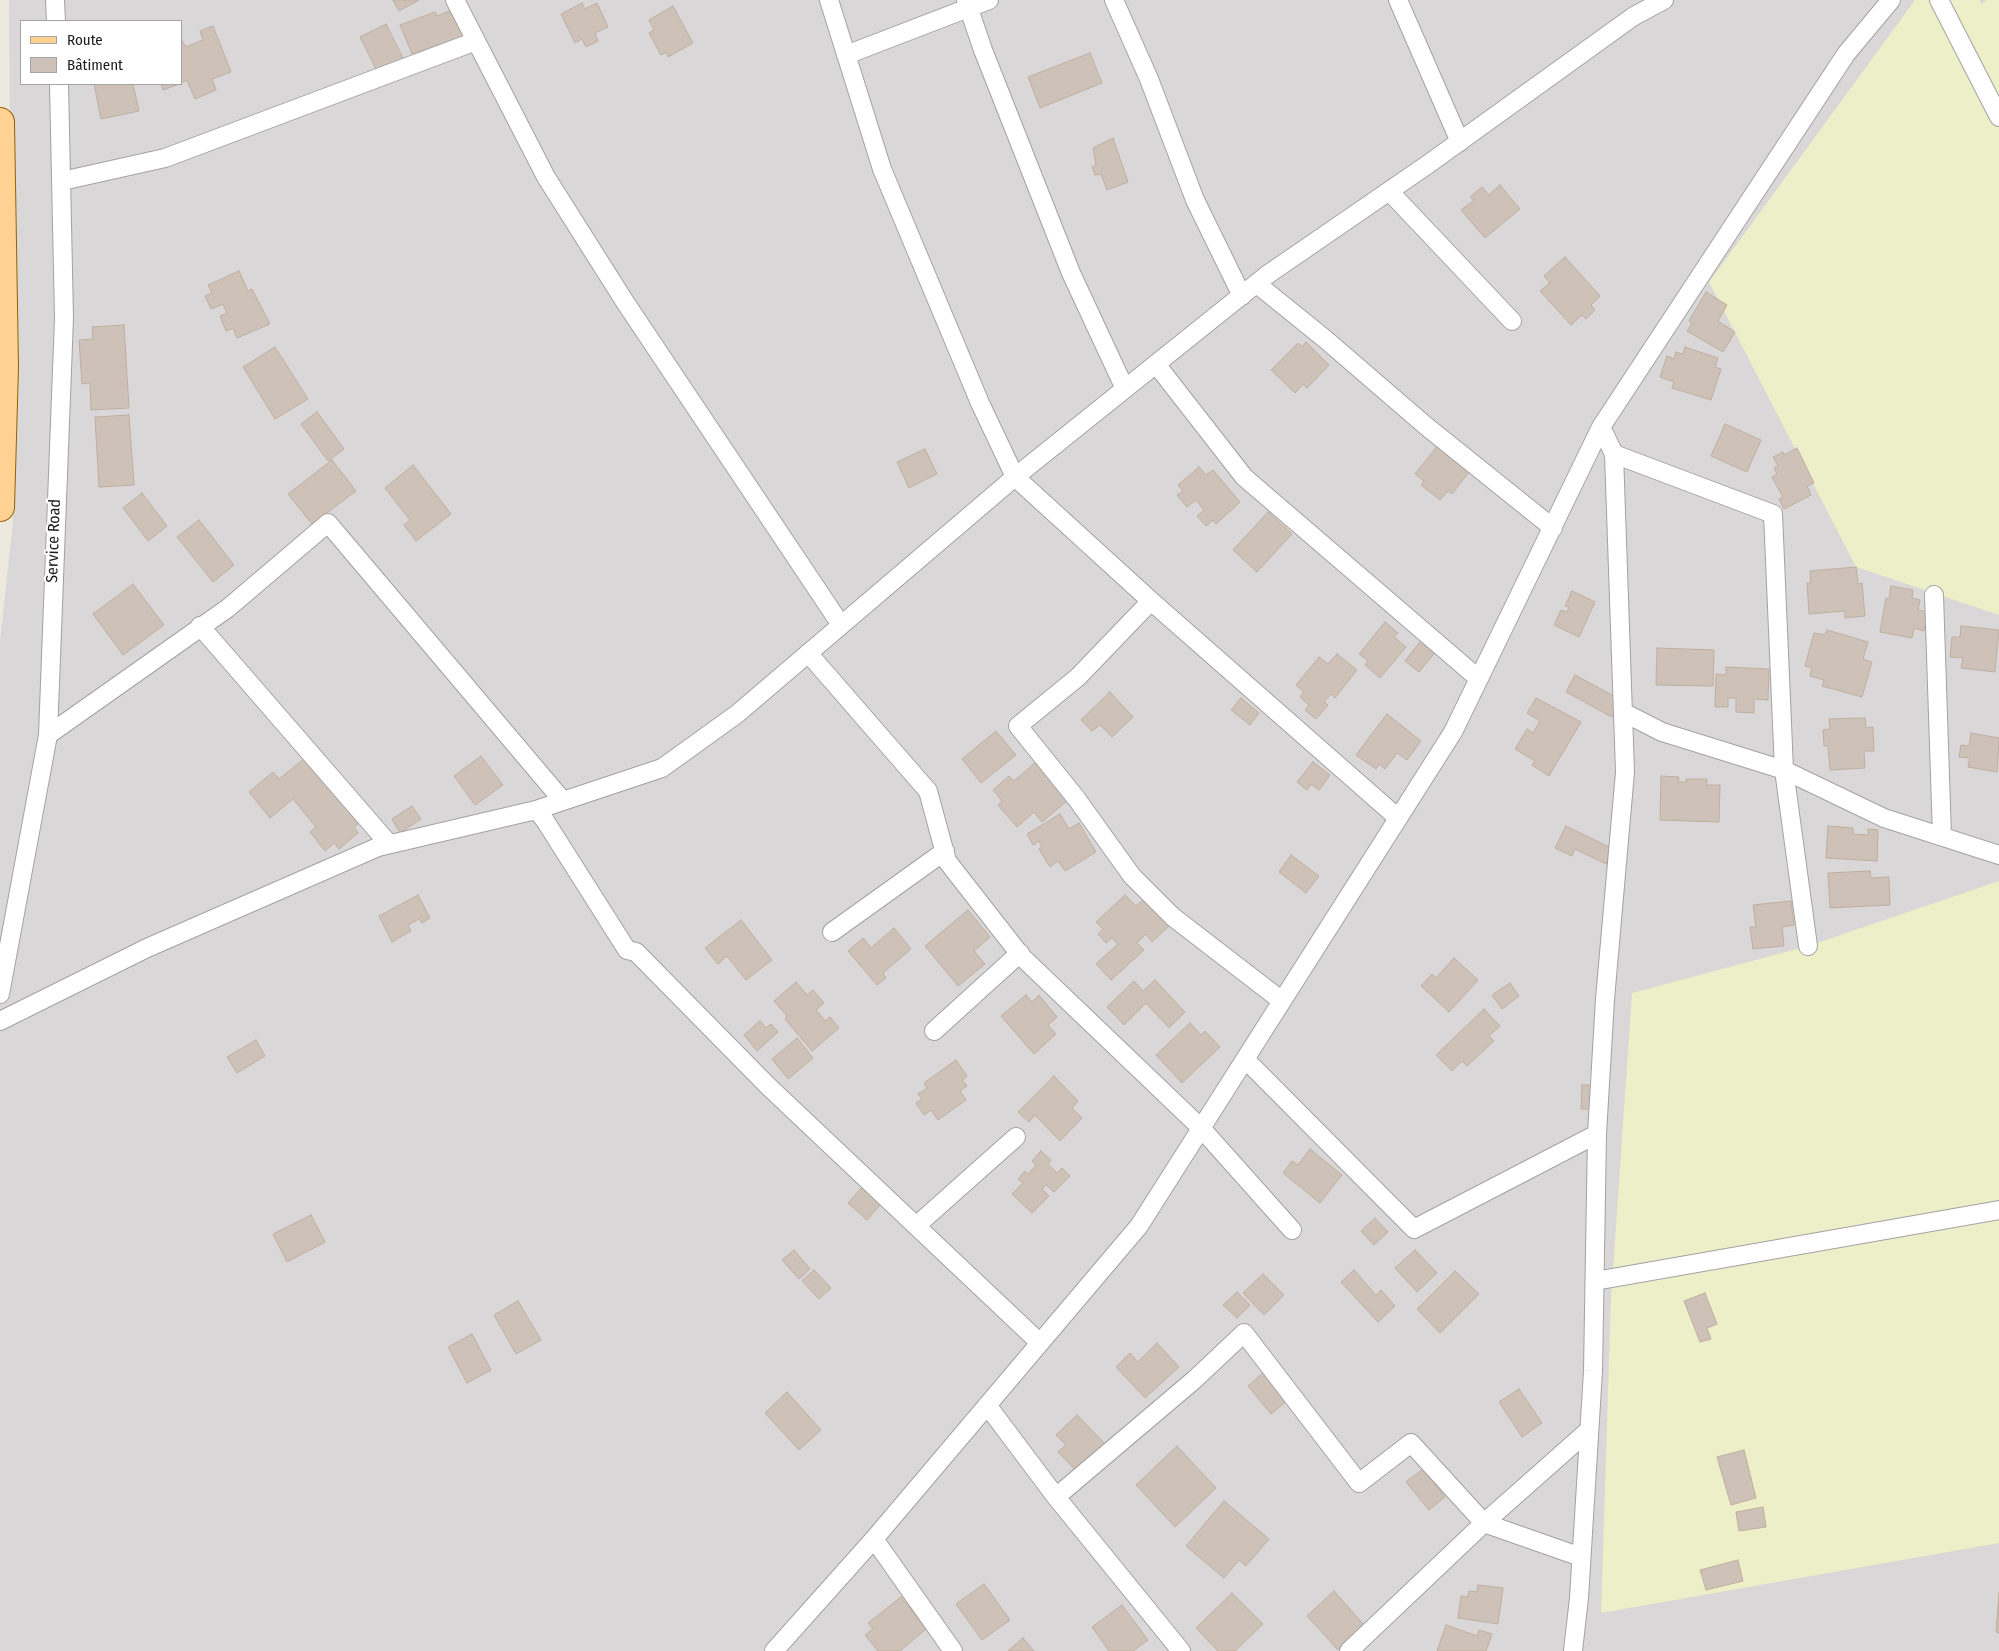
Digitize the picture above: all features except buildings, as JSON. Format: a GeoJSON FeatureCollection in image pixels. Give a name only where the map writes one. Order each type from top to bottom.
{"type":"FeatureCollection","features":[{"type":"Feature","properties":{"kind":"main road"},"geometry":{"type":"LineString","coordinates":[[0,122],[4,367],[0,507]]}},
{"type":"Feature","properties":{"kind":"street"},"geometry":{"type":"LineString","coordinates":[[56,0],[56,20]]}},
{"type":"Feature","properties":{"kind":"street"},"geometry":{"type":"LineString","coordinates":[[456,0],[546,177],[625,302],[841,625]]}},
{"type":"Feature","properties":{"kind":"street"},"geometry":{"type":"LineString","coordinates":[[829,0],[882,169],[980,403],[1015,477],[1151,601],[1398,818]]}},
{"type":"Feature","properties":{"kind":"street"},"geometry":{"type":"LineString","coordinates":[[846,56],[967,4],[989,0]]}},
{"type":"Feature","properties":{"kind":"street"},"geometry":{"type":"LineString","coordinates":[[1114,0],[1149,79],[1195,200],[1242,296]]}},
{"type":"Feature","properties":{"kind":"street"},"geometry":{"type":"LineString","coordinates":[[1398,0],[1460,142]]}},
{"type":"Feature","properties":{"kind":"street"},"geometry":{"type":"LineString","coordinates":[[0,1021],[147,948],[378,847],[536,810],[662,768],[737,714],[1015,477],[1257,284],[1460,142],[1634,16],[1664,0]]}},
{"type":"Feature","properties":{"kind":"street"},"geometry":{"type":"LineString","coordinates":[[774,1651],[874,1539],[1139,1226],[1453,732],[1601,428],[1846,54],[1891,0]]}},
{"type":"Feature","properties":{"kind":"street"},"geometry":{"type":"LineString","coordinates":[[1939,0],[1999,117]]}},
{"type":"Feature","properties":{"kind":"street"},"geometry":{"type":"LineString","coordinates":[[967,4],[1071,273],[1125,389]]}},
{"type":"Feature","properties":{"kind":"street"},"geometry":{"type":"LineString","coordinates":[[62,181],[165,158],[476,41]]}},
{"type":"Feature","properties":{"kind":"street","name":"Service Road"},"geometry":{"type":"LineString","coordinates":[[0,994],[48,734],[64,318],[62,181],[58,85]]}},
{"type":"Feature","properties":{"kind":"street"},"geometry":{"type":"LineString","coordinates":[[1389,191],[1512,320]]}},
{"type":"Feature","properties":{"kind":"street"},"geometry":{"type":"LineString","coordinates":[[1257,284],[1325,339],[1426,426],[1553,528]]}},
{"type":"Feature","properties":{"kind":"street"},"geometry":{"type":"LineString","coordinates":[[1156,364],[1244,477],[1479,679]]}},
{"type":"Feature","properties":{"kind":"street"},"geometry":{"type":"LineString","coordinates":[[1573,1651],[1582,1557],[1589,1430],[1595,1281],[1597,1134],[1605,993],[1625,772],[1614,454],[1601,428]]}},
{"type":"Feature","properties":{"kind":"street"},"geometry":{"type":"LineString","coordinates":[[1614,454],[1773,514],[1784,770],[1808,946]]}},
{"type":"Feature","properties":{"kind":"street"},"geometry":{"type":"LineString","coordinates":[[48,734],[228,608],[328,523],[432,643],[564,801]]}},
{"type":"Feature","properties":{"kind":"street"},"geometry":{"type":"LineString","coordinates":[[1934,595],[1942,836]]}},
{"type":"Feature","properties":{"kind":"street"},"geometry":{"type":"LineString","coordinates":[[1151,601],[1078,677],[1018,726],[1076,798],[1132,876],[1173,917],[1282,1001]]}},
{"type":"Feature","properties":{"kind":"street"},"geometry":{"type":"LineString","coordinates":[[200,626],[389,844]]}},
{"type":"Feature","properties":{"kind":"street"},"geometry":{"type":"LineString","coordinates":[[808,653],[928,792],[947,861],[1020,953],[1201,1128],[1292,1230]]}},
{"type":"Feature","properties":{"kind":"street"},"geometry":{"type":"LineString","coordinates":[[1623,712],[1662,732],[1784,770],[1884,818],[1999,855]]}},
{"type":"Feature","properties":{"kind":"street"},"geometry":{"type":"LineString","coordinates":[[536,810],[544,819],[626,950],[636,952],[768,1086],[1040,1343]]}},
{"type":"Feature","properties":{"kind":"street"},"geometry":{"type":"LineString","coordinates":[[832,932],[944,851]]}},
{"type":"Feature","properties":{"kind":"street"},"geometry":{"type":"LineString","coordinates":[[934,1031],[1020,953]]}},
{"type":"Feature","properties":{"kind":"street"},"geometry":{"type":"LineString","coordinates":[[1245,1059],[1414,1229],[1597,1134]]}},
{"type":"Feature","properties":{"kind":"street"},"geometry":{"type":"LineString","coordinates":[[916,1226],[1016,1137]]}},
{"type":"Feature","properties":{"kind":"street"},"geometry":{"type":"LineString","coordinates":[[1595,1281],[1999,1210]]}},
{"type":"Feature","properties":{"kind":"street"},"geometry":{"type":"LineString","coordinates":[[1056,1496],[1157,1412],[1244,1333],[1359,1483],[1412,1443],[1484,1523],[1582,1557]]}},
{"type":"Feature","properties":{"kind":"street"},"geometry":{"type":"LineString","coordinates":[[987,1405],[1056,1496],[1181,1651]]}},
{"type":"Feature","properties":{"kind":"street"},"geometry":{"type":"LineString","coordinates":[[1349,1651],[1484,1523],[1589,1430]]}},
{"type":"Feature","properties":{"kind":"street"},"geometry":{"type":"LineString","coordinates":[[874,1539],[953,1651]]}},
{"type":"Feature","properties":{"kind":"shaded area"},"geometry":{"type":"Polygon","coordinates":[[[9,0],[1999,0],[1999,1651],[0,1651],[0,641],[13,521],[9,0]]]}},
{"type":"Feature","properties":{"kind":"green space"},"geometry":{"type":"Polygon","coordinates":[[[1915,0],[1980,0],[1981,4],[1987,0],[1999,0],[1999,615],[1856,567],[1709,282],[1915,0]]]}},
{"type":"Feature","properties":{"kind":"green space"},"geometry":{"type":"Polygon","coordinates":[[[1999,881],[1999,1543],[1601,1613],[1611,1298],[1632,993],[1808,946],[1999,881]]]}}]}
